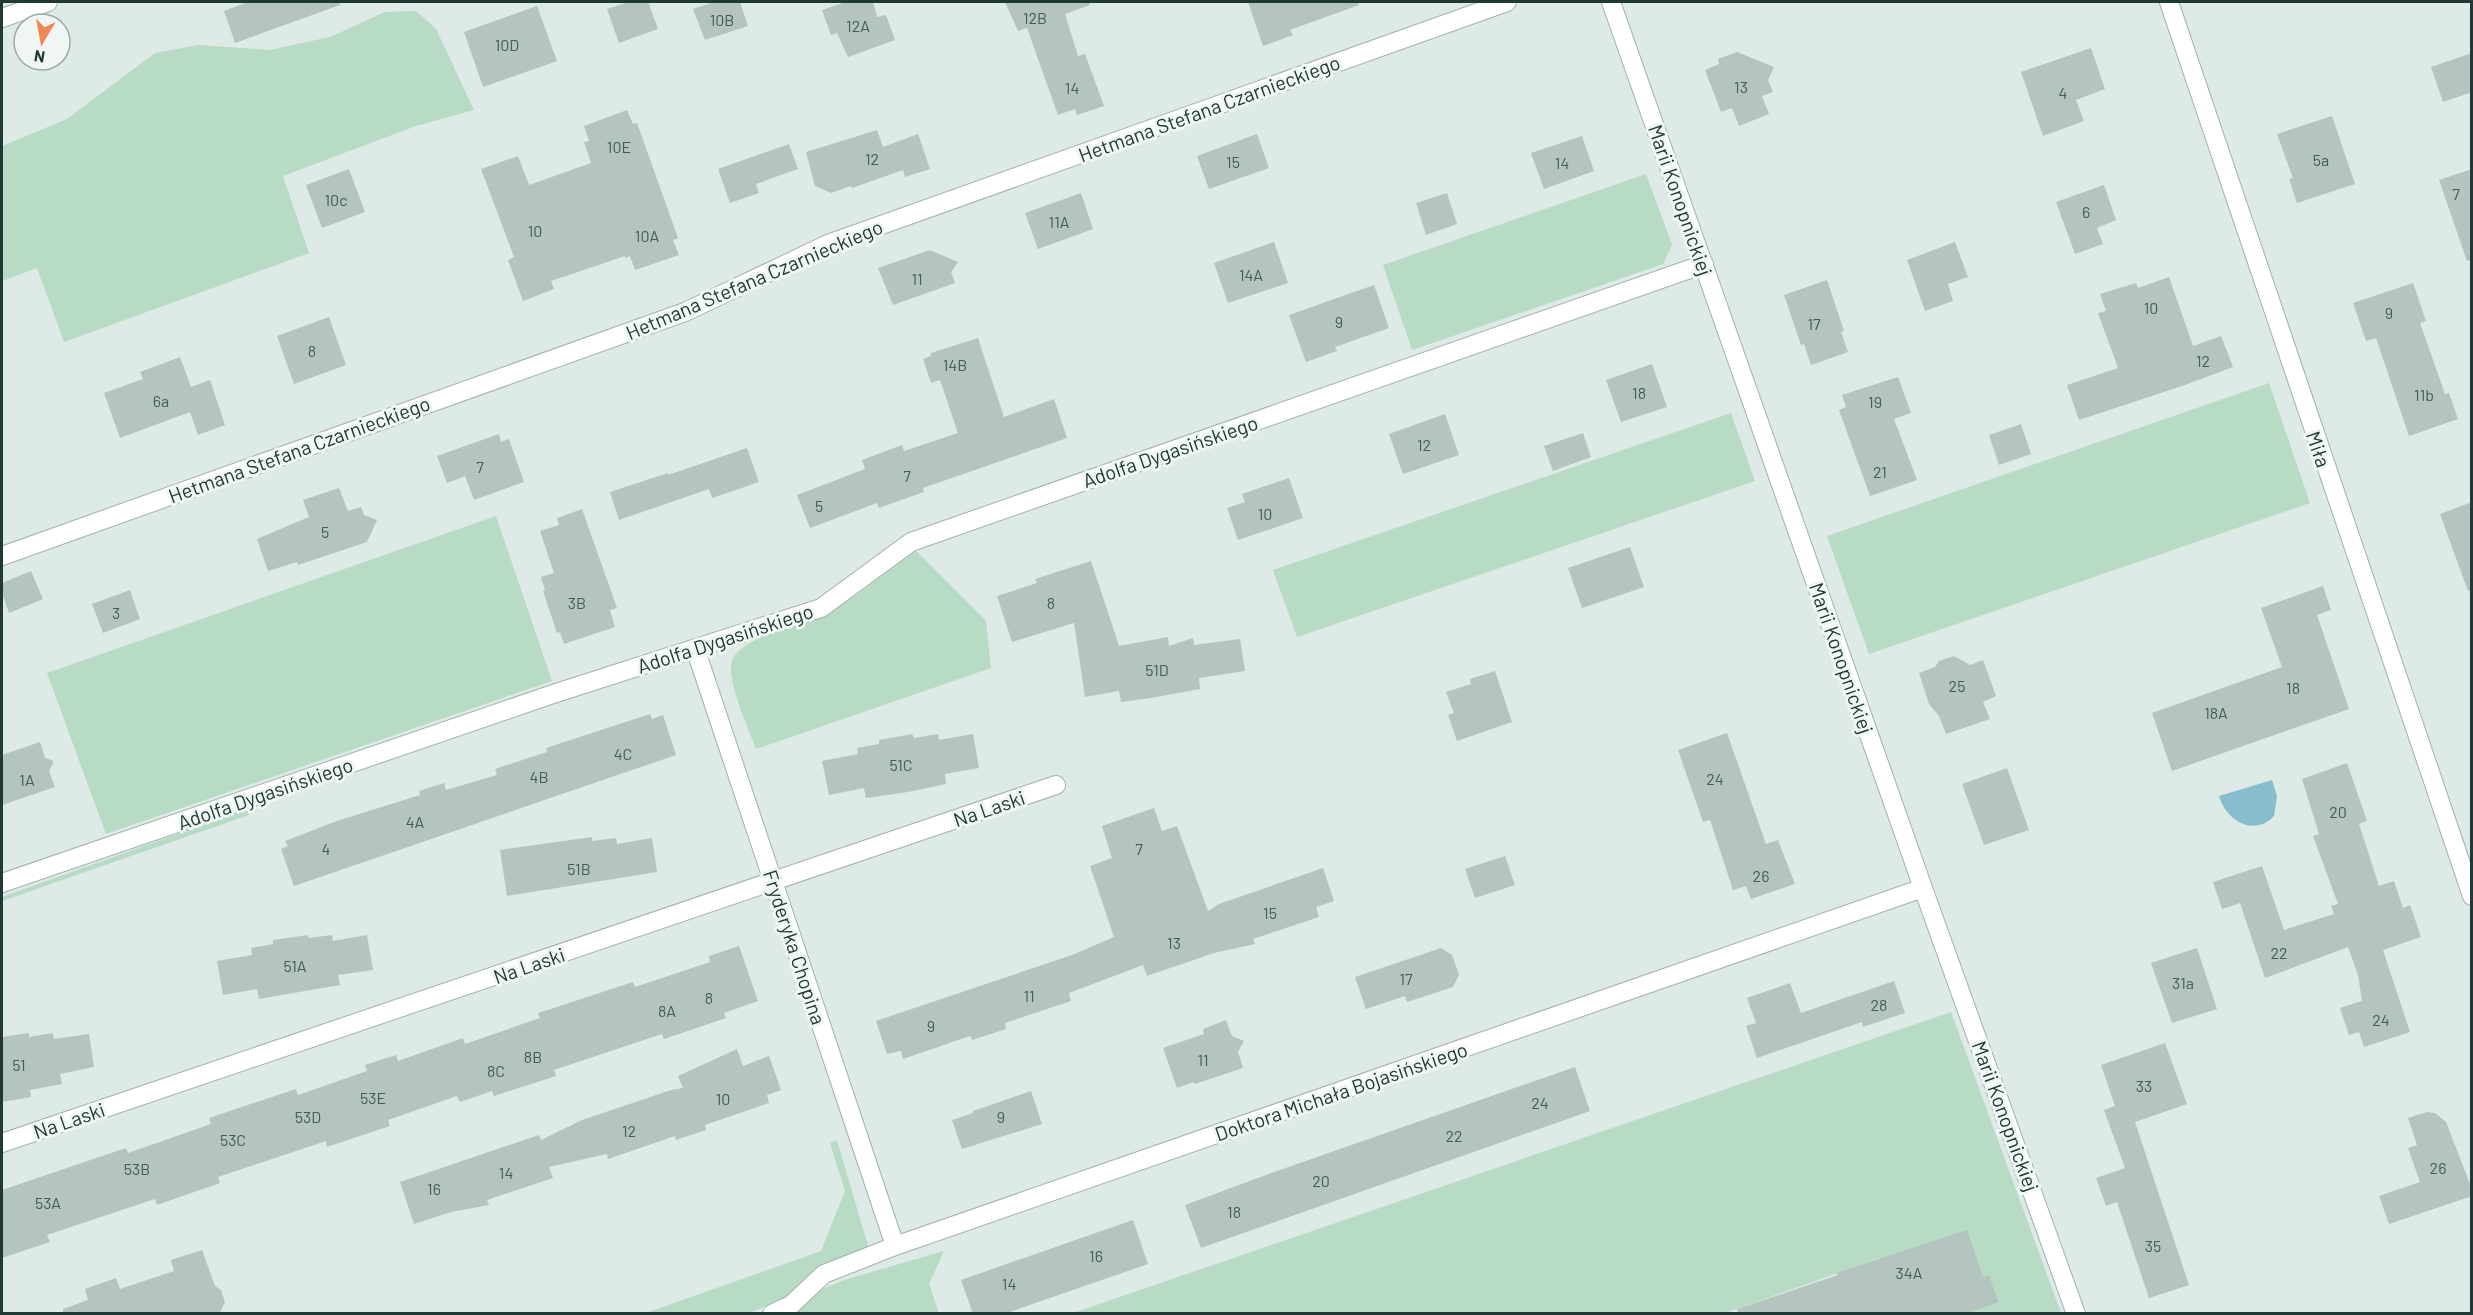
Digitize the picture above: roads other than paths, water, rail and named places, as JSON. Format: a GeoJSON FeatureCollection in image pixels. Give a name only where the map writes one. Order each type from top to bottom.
{"type":"FeatureCollection","features":[{"type":"Feature","properties":{"kind":"street"},"geometry":{"type":"LineString","coordinates":[[2,18],[48,2]]}},
{"type":"Feature","properties":{"kind":"street","name":"Hetmana Stefana Czarnieckiego"},"geometry":{"type":"LineString","coordinates":[[2,556],[685,312],[828,244],[1507,2]]}},
{"type":"Feature","properties":{"kind":"street","name":"Marii Konopnickiej"},"geometry":{"type":"LineString","coordinates":[[1611,2],[1923,888],[2076,1314]]}},
{"type":"Feature","properties":{"kind":"street","name":"Miła"},"geometry":{"type":"LineString","coordinates":[[2169,2],[2472,896]]}},
{"type":"Feature","properties":{"kind":"street","name":"Adolfa Dygasińskiego"},"geometry":{"type":"LineString","coordinates":[[2,883],[695,648],[820,608],[911,542],[1704,264]]}},
{"type":"Feature","properties":{"kind":"street","name":"Fryderyka Chopina"},"geometry":{"type":"LineString","coordinates":[[695,648],[895,1246]]}},
{"type":"Feature","properties":{"kind":"street","name":"Na Laski"},"geometry":{"type":"LineString","coordinates":[[2,1143],[1056,785]]}},
{"type":"Feature","properties":{"kind":"street","name":"Doktora Michała Bojasińskiego"},"geometry":{"type":"LineString","coordinates":[[772,1314],[791,1305],[824,1274],[895,1246],[1923,888]]}},
{"type":"Feature","properties":{"kind":"water"},"geometry":{"type":"Polygon","coordinates":[[[2272,780],[2277,796],[2274,816],[2258,825],[2242,823],[2234,819],[2219,796],[2272,780]]]}}]}
